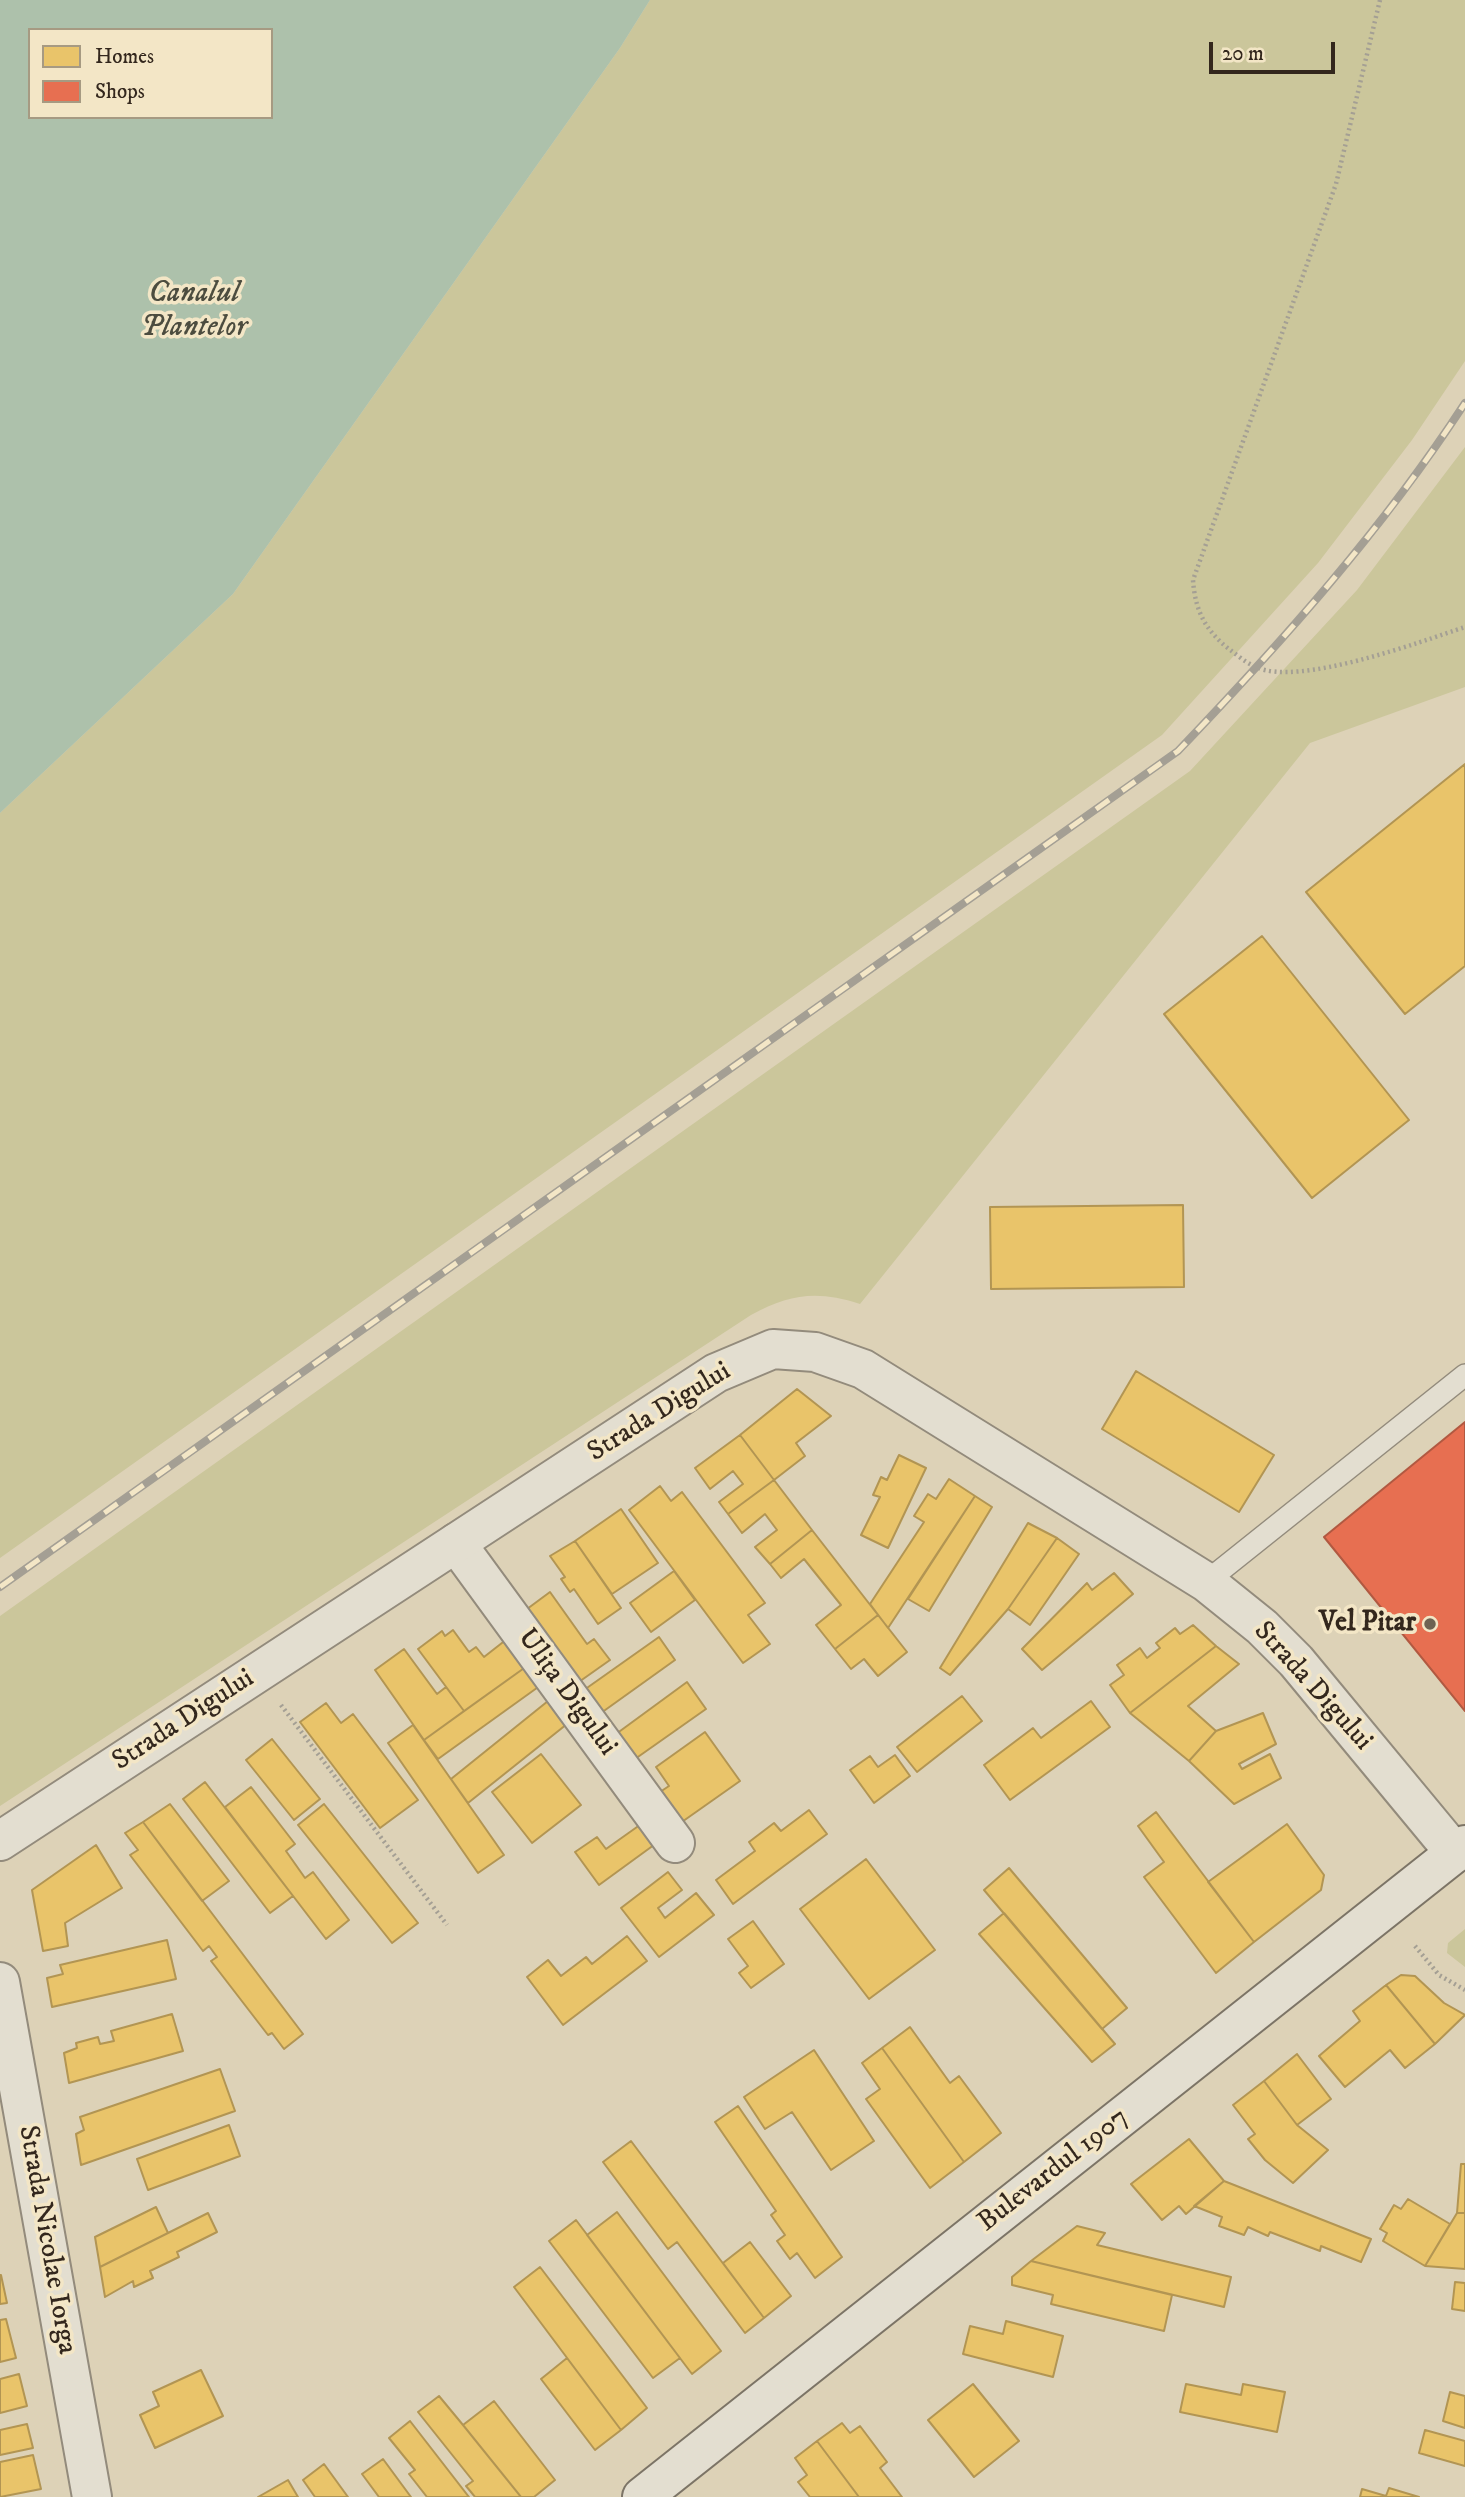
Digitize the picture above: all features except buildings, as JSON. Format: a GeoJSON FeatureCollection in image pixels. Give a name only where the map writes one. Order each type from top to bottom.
{"type":"FeatureCollection","features":[{"type":"Feature","properties":{"kind":"street","name":"Strada Digului"},"geometry":{"type":"LineString","coordinates":[[0,1841],[716,1373],[773,1349],[815,1352],[863,1369],[1206,1582],[1297,1661],[1460,1849]]}},
{"type":"Feature","properties":{"kind":"street","name":"Ulița Digului"},"geometry":{"type":"LineString","coordinates":[[456,1543],[675,1843]]}},
{"type":"Feature","properties":{"kind":"street","name":"Bulevardul 1907"},"geometry":{"type":"LineString","coordinates":[[642,2497],[1460,1849]]}},
{"type":"Feature","properties":{"kind":"street","name":"Strada Nicolae Iorga"},"geometry":{"type":"LineString","coordinates":[[0,1982],[92,2497]]}},
{"type":"Feature","properties":{"kind":"lane"},"geometry":{"type":"LineString","coordinates":[[1206,1582],[1465,1375]]}},
{"type":"Feature","properties":{"kind":"path"},"geometry":{"type":"LineString","coordinates":[[1380,0],[1343,161],[1193,580],[1195,603],[1214,637],[1257,668],[1271,670],[1318,668],[1367,658],[1465,627]]}},
{"type":"Feature","properties":{"kind":"path"},"geometry":{"type":"LineString","coordinates":[[257,1673],[447,1925]]}},
{"type":"Feature","properties":{"kind":"path"},"geometry":{"type":"LineString","coordinates":[[1415,1946],[1439,1975],[1465,1990]]}},
{"type":"Feature","properties":{"kind":"shaded area"},"geometry":{"type":"Polygon","coordinates":[[[650,0],[1465,0],[1465,361],[1412,440],[1318,563],[1162,735],[0,1558],[0,813],[233,594],[620,48],[650,0]]]}},
{"type":"Feature","properties":{"kind":"shaded area"},"geometry":{"type":"Polygon","coordinates":[[[1465,447],[1465,687],[1310,743],[860,1304],[830,1297],[804,1296],[778,1302],[751,1315],[0,1806],[0,1616],[1190,771],[1357,590],[1465,447]]]}},
{"type":"Feature","properties":{"kind":"shaded area"},"geometry":{"type":"Polygon","coordinates":[[[1465,1929],[1465,1967],[1447,1953],[1448,1943],[1465,1929]]]}},
{"type":"Feature","properties":{"kind":"water","name":"Canalul Plantelor"},"geometry":{"type":"Polygon","coordinates":[[[0,0],[650,0],[620,48],[233,594],[0,813],[0,0]]]}},
{"type":"Feature","properties":{"kind":"railway"},"geometry":{"type":"LineString","coordinates":[[0,1587],[1178,751],[1293,626],[1366,540],[1465,403]]}},
{"type":"Feature","properties":{"kind":"place","name":"Vel Pitar"},"geometry":{"type":"Point","coordinates":[1430,1624]}}]}
